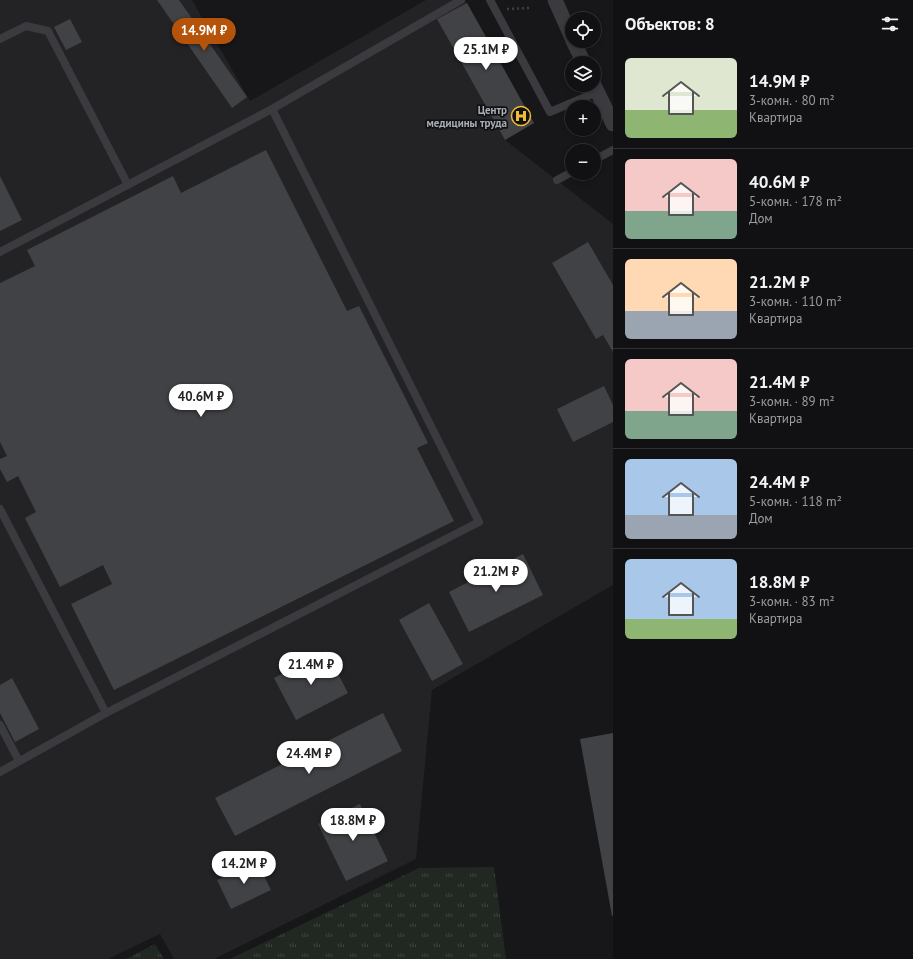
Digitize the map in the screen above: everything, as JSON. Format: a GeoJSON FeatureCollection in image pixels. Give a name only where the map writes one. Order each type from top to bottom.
{"type":"FeatureCollection","features":[{"type":"Feature","properties":{"kind":"street"},"geometry":{"type":"LineString","coordinates":[[555,0],[565,22]]}},
{"type":"Feature","properties":{"kind":"street"},"geometry":{"type":"LineString","coordinates":[[598,92],[613,124]]}},
{"type":"Feature","properties":{"kind":"lane"},"geometry":{"type":"LineString","coordinates":[[0,252],[272,109],[461,0]]}},
{"type":"Feature","properties":{"kind":"lane"},"geometry":{"type":"LineString","coordinates":[[490,0],[550,112],[588,92]]}},
{"type":"Feature","properties":{"kind":"lane"},"geometry":{"type":"LineString","coordinates":[[0,39],[26,26],[48,31],[128,185]]}},
{"type":"Feature","properties":{"kind":"lane"},"geometry":{"type":"LineString","coordinates":[[0,772],[106,713],[479,522],[272,109]]}},
{"type":"Feature","properties":{"kind":"lane"},"geometry":{"type":"LineString","coordinates":[[601,156],[613,150]]}},
{"type":"Feature","properties":{"kind":"lane"},"geometry":{"type":"LineString","coordinates":[[557,180],[565,176]]}},
{"type":"Feature","properties":{"kind":"lane"},"geometry":{"type":"LineString","coordinates":[[0,509],[106,713]]}},
{"type":"Feature","properties":{"kind":"lane"},"geometry":{"type":"LineString","coordinates":[[0,725],[19,761]]}},
{"type":"Feature","properties":{"kind":"path"},"geometry":{"type":"LineString","coordinates":[[495,9],[529,8]]}},
{"type":"Feature","properties":{"kind":"shaded area"},"geometry":{"type":"Polygon","coordinates":[[[0,0],[192,0],[250,101],[426,0],[465,0],[534,123],[505,140],[613,224],[613,585],[432,690],[416,859],[214,959],[174,959],[160,934],[108,959],[0,959],[0,0]]]}},
{"type":"Feature","properties":{"kind":"green space"},"geometry":{"type":"Polygon","coordinates":[[[494,867],[506,959],[230,959],[419,868],[494,867]]]}},
{"type":"Feature","properties":{"kind":"green space"},"geometry":{"type":"Polygon","coordinates":[[[155,944],[164,959],[126,959],[155,944]]]}},
{"type":"Feature","properties":{"kind":"building"},"geometry":{"type":"Polygon","coordinates":[[[157,0],[179,0],[247,97],[232,108],[157,0]]]}},
{"type":"Feature","properties":{"kind":"building"},"geometry":{"type":"Polygon","coordinates":[[[467,3],[534,123],[505,140],[437,19],[467,3]]]}},
{"type":"Feature","properties":{"kind":"building"},"geometry":{"type":"Polygon","coordinates":[[[70,19],[82,42],[66,50],[54,27],[70,19]]]}},
{"type":"Feature","properties":{"kind":"building"},"geometry":{"type":"Polygon","coordinates":[[[266,150],[347,311],[359,306],[428,443],[417,448],[454,521],[114,690],[71,604],[112,584],[103,565],[60,587],[25,518],[36,512],[18,476],[7,482],[0,469],[0,459],[7,456],[0,442],[0,283],[35,266],[27,250],[173,176],[181,193],[266,150]]]}},
{"type":"Feature","properties":{"kind":"building"},"geometry":{"type":"Polygon","coordinates":[[[0,176],[22,220],[0,231],[0,176]]]}},
{"type":"Feature","properties":{"kind":"building"},"geometry":{"type":"Polygon","coordinates":[[[588,242],[613,285],[613,352],[603,335],[596,339],[552,263],[588,242]]]}},
{"type":"Feature","properties":{"kind":"building"},"geometry":{"type":"Polygon","coordinates":[[[604,386],[613,405],[613,422],[573,442],[557,409],[604,386]]]}},
{"type":"Feature","properties":{"kind":"building"},"geometry":{"type":"Polygon","coordinates":[[[523,554],[543,595],[469,632],[449,592],[523,554]]]}},
{"type":"Feature","properties":{"kind":"building"},"geometry":{"type":"Polygon","coordinates":[[[429,603],[463,664],[432,681],[399,620],[429,603]]]}},
{"type":"Feature","properties":{"kind":"building"},"geometry":{"type":"Polygon","coordinates":[[[326,651],[348,693],[296,720],[274,678],[326,651]]]}},
{"type":"Feature","properties":{"kind":"building"},"geometry":{"type":"Polygon","coordinates":[[[12,678],[39,729],[15,742],[0,713],[0,685],[12,678]]]}},
{"type":"Feature","properties":{"kind":"building"},"geometry":{"type":"Polygon","coordinates":[[[383,713],[402,751],[235,836],[215,798],[383,713]]]}},
{"type":"Feature","properties":{"kind":"building"},"geometry":{"type":"Polygon","coordinates":[[[613,733],[613,916],[612,916],[580,739],[613,733]]]}},
{"type":"Feature","properties":{"kind":"building"},"geometry":{"type":"Polygon","coordinates":[[[360,804],[388,861],[346,881],[318,824],[360,804]]]}},
{"type":"Feature","properties":{"kind":"building"},"geometry":{"type":"Polygon","coordinates":[[[257,862],[271,890],[231,909],[217,880],[257,862]]]}},
{"type":"Feature","properties":{"kind":"place","name":"Центр медицины труда"},"geometry":{"type":"Point","coordinates":[521,116]}}]}
